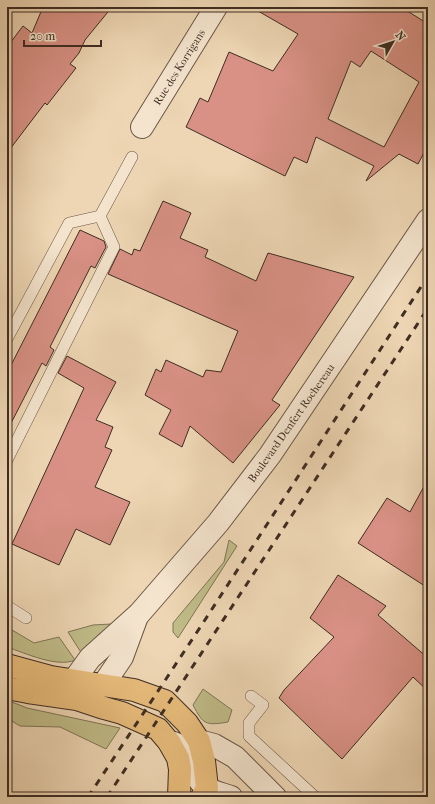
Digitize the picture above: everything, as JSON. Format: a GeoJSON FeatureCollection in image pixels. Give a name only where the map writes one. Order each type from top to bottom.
{"type":"FeatureCollection","features":[{"type":"Feature","properties":{"kind":"main road"},"geometry":{"type":"LineString","coordinates":[[7,665],[51,677],[76,689],[104,708],[122,713],[158,729],[170,742],[178,758],[180,769],[179,797]]}},
{"type":"Feature","properties":{"kind":"main road"},"geometry":{"type":"LineString","coordinates":[[7,688],[28,692],[76,689],[102,685],[134,690],[165,701],[187,723],[199,741],[204,761],[204,792]]}},
{"type":"Feature","properties":{"kind":"street","name":"Rue des Korrigans"},"geometry":{"type":"LineString","coordinates":[[142,127],[216,7]]}},
{"type":"Feature","properties":{"kind":"street","name":"Boulevard Denfert Rochereau"},"geometry":{"type":"LineString","coordinates":[[76,689],[90,658],[139,614],[218,523],[270,455],[428,220]]}},
{"type":"Feature","properties":{"kind":"street","name":"Boulevard Denfert Rochereau"},"geometry":{"type":"LineString","coordinates":[[102,685],[122,657],[139,614]]}},
{"type":"Feature","properties":{"kind":"street"},"geometry":{"type":"LineString","coordinates":[[199,741],[214,745],[235,757],[275,797]]}},
{"type":"Feature","properties":{"kind":"street"},"geometry":{"type":"LineString","coordinates":[[170,742],[180,746],[183,749],[204,786],[204,792],[231,797]]}},
{"type":"Feature","properties":{"kind":"lane"},"geometry":{"type":"LineString","coordinates":[[7,339],[69,223],[100,216],[132,157]]}},
{"type":"Feature","properties":{"kind":"lane"},"geometry":{"type":"LineString","coordinates":[[7,460],[114,247],[100,216]]}},
{"type":"Feature","properties":{"kind":"lane"},"geometry":{"type":"LineString","coordinates":[[7,606],[26,618]]}},
{"type":"Feature","properties":{"kind":"lane"},"geometry":{"type":"LineString","coordinates":[[251,696],[263,705],[249,723],[249,736],[315,797]]}},
{"type":"Feature","properties":{"kind":"shaded area"},"geometry":{"type":"Polygon","coordinates":[[[229,540],[237,546],[178,638],[173,632],[173,623],[224,562],[229,540]]]}},
{"type":"Feature","properties":{"kind":"shaded area"},"geometry":{"type":"Polygon","coordinates":[[[111,624],[82,654],[68,632],[93,625],[111,624]]]}},
{"type":"Feature","properties":{"kind":"shaded area"},"geometry":{"type":"Polygon","coordinates":[[[7,627],[34,643],[59,637],[75,660],[68,662],[50,661],[7,647],[7,627]]]}},
{"type":"Feature","properties":{"kind":"shaded area"},"geometry":{"type":"Polygon","coordinates":[[[203,689],[232,710],[228,722],[214,724],[202,720],[193,705],[203,689]]]}},
{"type":"Feature","properties":{"kind":"shaded area"},"geometry":{"type":"Polygon","coordinates":[[[7,700],[27,708],[120,728],[106,749],[60,727],[20,726],[7,718],[7,700]]]}},
{"type":"Feature","properties":{"kind":"building"},"geometry":{"type":"Polygon","coordinates":[[[43,7],[112,7],[85,40],[79,53],[70,64],[76,68],[47,105],[45,103],[7,153],[7,47],[23,26],[32,33],[43,7]]]}},
{"type":"Feature","properties":{"kind":"building"},"geometry":{"type":"Polygon","coordinates":[[[251,7],[401,7],[428,24],[428,145],[418,164],[399,154],[366,181],[374,166],[316,137],[307,163],[294,157],[285,176],[186,127],[200,98],[208,102],[229,52],[273,71],[298,34],[251,7]],[[371,51],[360,67],[351,61],[328,119],[384,147],[419,82],[371,51]]]}},
{"type":"Feature","properties":{"kind":"building"},"geometry":{"type":"Polygon","coordinates":[[[163,201],[191,213],[180,238],[208,250],[205,257],[256,281],[268,253],[354,277],[272,400],[280,405],[233,463],[190,426],[182,447],[159,434],[171,410],[145,395],[156,369],[161,372],[166,360],[203,377],[206,370],[221,372],[238,331],[108,274],[120,249],[132,255],[134,249],[140,251],[163,201]]]}},
{"type":"Feature","properties":{"kind":"building"},"geometry":{"type":"Polygon","coordinates":[[[80,230],[104,241],[106,247],[95,268],[91,266],[50,347],[54,350],[46,366],[42,363],[7,431],[7,373],[80,230]]]}},
{"type":"Feature","properties":{"kind":"building"},"geometry":{"type":"Polygon","coordinates":[[[67,356],[116,382],[96,420],[113,427],[105,447],[112,450],[95,487],[130,502],[110,545],[76,529],[59,565],[12,544],[84,388],[58,373],[67,356]]]}},
{"type":"Feature","properties":{"kind":"building"},"geometry":{"type":"Polygon","coordinates":[[[428,479],[428,588],[358,543],[387,498],[410,512],[428,479]]]}},
{"type":"Feature","properties":{"kind":"building"},"geometry":{"type":"Polygon","coordinates":[[[338,575],[386,606],[378,615],[428,658],[428,691],[413,677],[342,759],[279,698],[284,690],[334,637],[310,618],[338,575]]]}},
{"type":"Feature","properties":{"kind":"railway"},"geometry":{"type":"LineString","coordinates":[[88,797],[203,623],[428,276]]}},
{"type":"Feature","properties":{"kind":"railway"},"geometry":{"type":"LineString","coordinates":[[107,797],[428,308]]}}]}
